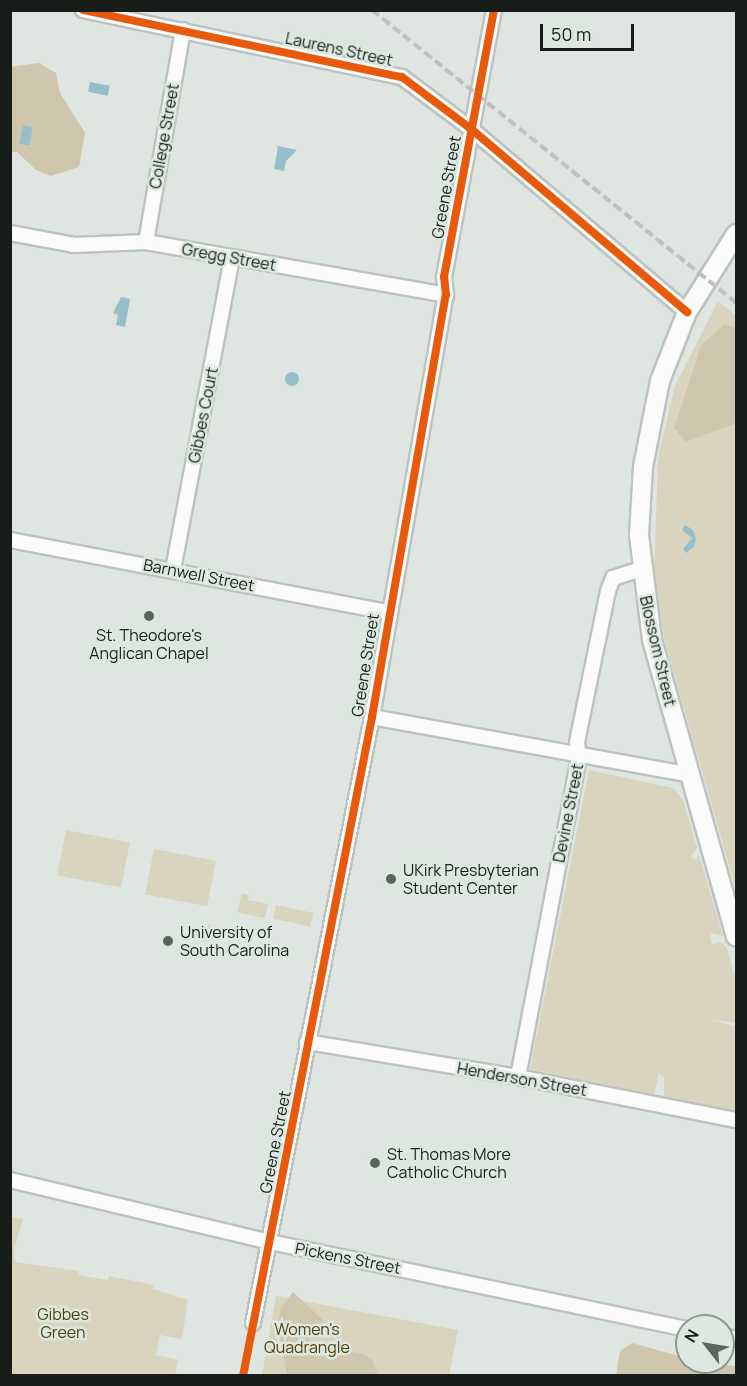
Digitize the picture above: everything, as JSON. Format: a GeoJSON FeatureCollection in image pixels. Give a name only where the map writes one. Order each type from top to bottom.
{"type":"FeatureCollection","features":[{"type":"Feature","properties":{"kind":"main road","name":"Blossom Street"},"geometry":{"type":"LineString","coordinates":[[736,234],[687,312],[660,381],[646,451],[640,502],[641,569],[652,640],[736,936]]}},
{"type":"Feature","properties":{"kind":"street","name":"Laurens Street"},"geometry":{"type":"LineString","coordinates":[[83,10],[386,71],[417,85],[687,312]]}},
{"type":"Feature","properties":{"kind":"street","name":"Greene Street"},"geometry":{"type":"LineString","coordinates":[[253,1323],[372,717],[387,612],[446,295],[444,277],[470,128],[494,10]]}},
{"type":"Feature","properties":{"kind":"street","name":"College Street"},"geometry":{"type":"LineString","coordinates":[[146,242],[183,30]]}},
{"type":"Feature","properties":{"kind":"street","name":"Gregg Street"},"geometry":{"type":"LineString","coordinates":[[10,233],[74,244],[146,242],[446,295]]}},
{"type":"Feature","properties":{"kind":"street","name":"Gibbes Court"},"geometry":{"type":"LineString","coordinates":[[174,570],[232,259]]}},
{"type":"Feature","properties":{"kind":"street","name":"Barnwell Street"},"geometry":{"type":"LineString","coordinates":[[10,540],[387,612]]}},
{"type":"Feature","properties":{"kind":"street","name":"Devine Street"},"geometry":{"type":"LineString","coordinates":[[518,1077],[579,757],[577,742],[613,578],[641,569]]}},
{"type":"Feature","properties":{"kind":"street"},"geometry":{"type":"LineString","coordinates":[[372,717],[579,757],[691,775]]}},
{"type":"Feature","properties":{"kind":"street","name":"Henderson Street"},"geometry":{"type":"LineString","coordinates":[[308,1042],[518,1077],[736,1120]]}},
{"type":"Feature","properties":{"kind":"street","name":"Pickens Street"},"geometry":{"type":"LineString","coordinates":[[10,1180],[270,1242],[675,1326]]}},
{"type":"Feature","properties":{"kind":"green space"},"geometry":{"type":"Polygon","coordinates":[[[39,63],[56,73],[60,93],[85,133],[79,167],[51,176],[36,170],[17,152],[11,152],[10,67],[39,63]]]}},
{"type":"Feature","properties":{"kind":"green space"},"geometry":{"type":"Polygon","coordinates":[[[718,301],[736,316],[736,889],[665,642],[654,577],[658,458],[675,386],[718,301]]]}},
{"type":"Feature","properties":{"kind":"green space"},"geometry":{"type":"Polygon","coordinates":[[[724,324],[736,328],[736,423],[686,442],[674,428],[701,346],[724,324]]]}},
{"type":"Feature","properties":{"kind":"green space"},"geometry":{"type":"Polygon","coordinates":[[[589,770],[673,788],[683,800],[697,848],[691,857],[695,860],[699,855],[723,936],[710,933],[712,945],[721,942],[727,948],[736,982],[736,1023],[713,1020],[736,1027],[736,1110],[664,1098],[664,1078],[659,1072],[654,1095],[530,1069],[589,770]]]}},
{"type":"Feature","properties":{"kind":"green space"},"geometry":{"type":"Polygon","coordinates":[[[66,830],[130,842],[121,888],[57,875],[66,830]]]}},
{"type":"Feature","properties":{"kind":"green space"},"geometry":{"type":"Polygon","coordinates":[[[154,849],[216,861],[207,906],[145,894],[154,849]]]}},
{"type":"Feature","properties":{"kind":"green space"},"geometry":{"type":"Polygon","coordinates":[[[242,893],[249,895],[248,900],[268,904],[265,918],[237,912],[242,893]]]}},
{"type":"Feature","properties":{"kind":"green space"},"geometry":{"type":"Polygon","coordinates":[[[276,905],[313,913],[310,927],[273,919],[276,905]]]}},
{"type":"Feature","properties":{"kind":"green space"},"geometry":{"type":"Polygon","coordinates":[[[208,924],[219,932],[204,943],[208,924]]]}},
{"type":"Feature","properties":{"kind":"green space","name":"Gibbes Green"},"geometry":{"type":"Polygon","coordinates":[[[10,1217],[23,1219],[14,1250],[15,1262],[79,1271],[78,1275],[108,1280],[109,1276],[154,1285],[153,1289],[188,1300],[182,1339],[160,1335],[156,1355],[178,1360],[175,1375],[11,1375],[10,1217]]]}},
{"type":"Feature","properties":{"kind":"green space"},"geometry":{"type":"Polygon","coordinates":[[[293,1292],[323,1320],[321,1329],[308,1336],[312,1345],[363,1354],[372,1359],[378,1375],[287,1375],[277,1326],[281,1307],[293,1292]]]}},
{"type":"Feature","properties":{"kind":"green space","name":"Women's Quadrangle"},"geometry":{"type":"Polygon","coordinates":[[[276,1296],[458,1330],[449,1375],[262,1376],[276,1296]]]}},
{"type":"Feature","properties":{"kind":"green space"},"geometry":{"type":"Polygon","coordinates":[[[632,1343],[675,1355],[675,1374],[735,1374],[735,1366],[736,1375],[616,1375],[620,1351],[632,1343]]]}},
{"type":"Feature","properties":{"kind":"water"},"geometry":{"type":"Polygon","coordinates":[[[90,82],[110,86],[108,96],[88,92],[90,82]]]}},
{"type":"Feature","properties":{"kind":"water"},"geometry":{"type":"Polygon","coordinates":[[[23,125],[33,127],[29,146],[19,144],[23,125]]]}},
{"type":"Feature","properties":{"kind":"water"},"geometry":{"type":"Polygon","coordinates":[[[278,146],[297,150],[286,161],[284,171],[274,169],[278,146]]]}},
{"type":"Feature","properties":{"kind":"water"},"geometry":{"type":"Polygon","coordinates":[[[121,297],[130,299],[125,327],[116,325],[118,315],[113,313],[121,297]]]}},
{"type":"Feature","properties":{"kind":"water"},"geometry":{"type":"Polygon","coordinates":[[[289,372],[295,372],[299,379],[295,386],[289,386],[285,382],[285,376],[289,372]]]}},
{"type":"Feature","properties":{"kind":"water"},"geometry":{"type":"Polygon","coordinates":[[[685,525],[693,530],[696,539],[694,547],[686,553],[683,549],[692,538],[682,530],[685,525]]]}},
{"type":"Feature","properties":{"kind":"railway"},"geometry":{"type":"LineString","coordinates":[[372,10],[736,303]]}},
{"type":"Feature","properties":{"kind":"cycle path"},"geometry":{"type":"LineString","coordinates":[[83,10],[402,77],[470,128],[687,312]]}},
{"type":"Feature","properties":{"kind":"cycle path"},"geometry":{"type":"LineString","coordinates":[[243,1376],[372,717],[446,295],[444,277],[494,10]]}},
{"type":"Feature","properties":{"kind":"place","name":"St. Theodore's Anglican Chapel"},"geometry":{"type":"Point","coordinates":[149,616]}},
{"type":"Feature","properties":{"kind":"place","name":"UKirk Presbyterian Student Center"},"geometry":{"type":"Point","coordinates":[391,879]}},
{"type":"Feature","properties":{"kind":"place","name":"University of South Carolina"},"geometry":{"type":"Point","coordinates":[168,941]}},
{"type":"Feature","properties":{"kind":"place","name":"St. Thomas More Catholic Church"},"geometry":{"type":"Point","coordinates":[375,1163]}}]}
